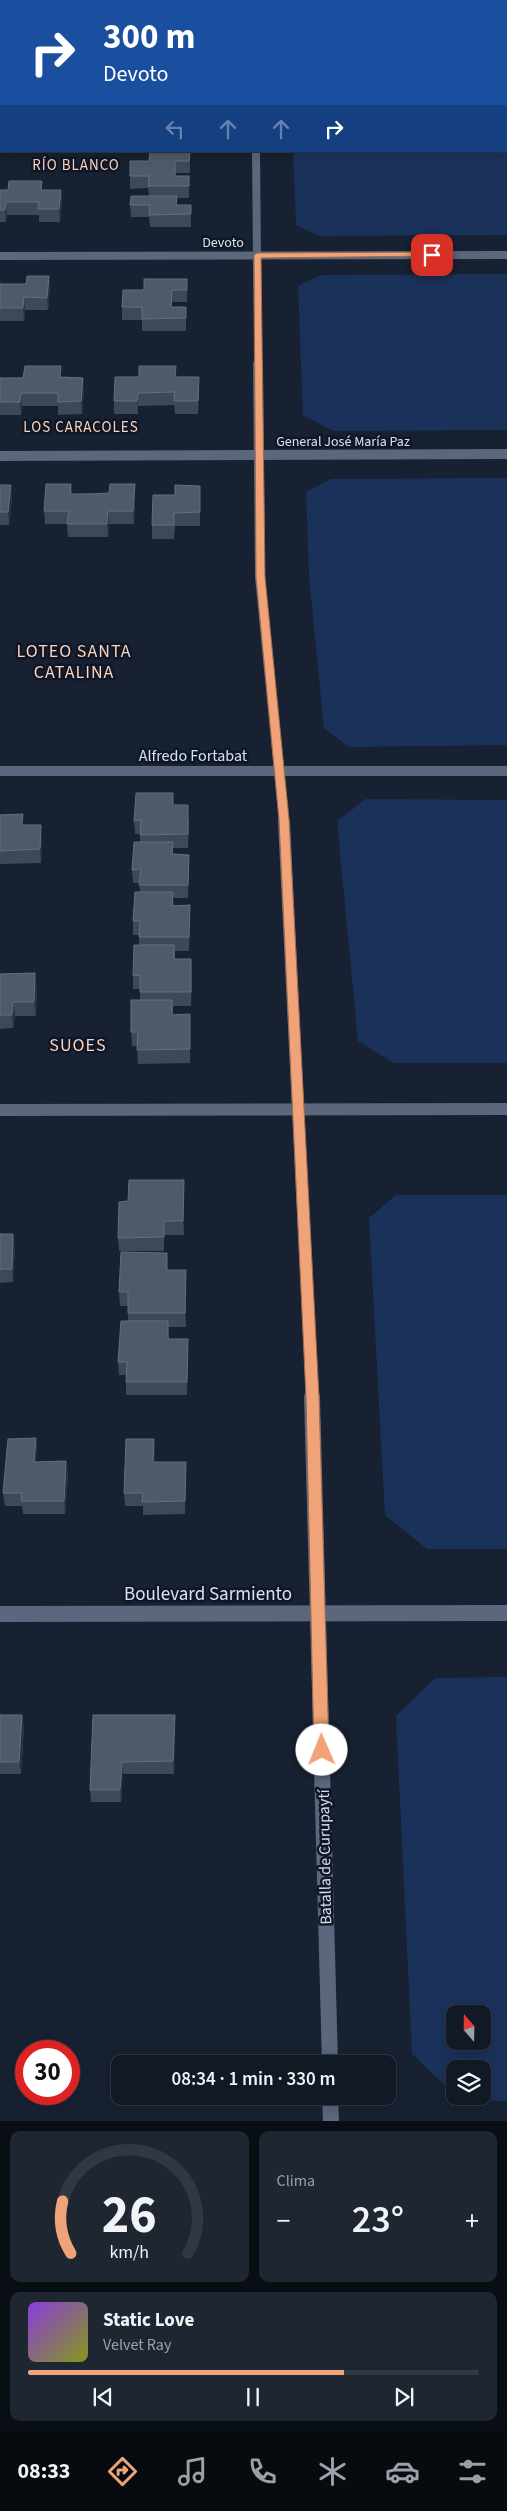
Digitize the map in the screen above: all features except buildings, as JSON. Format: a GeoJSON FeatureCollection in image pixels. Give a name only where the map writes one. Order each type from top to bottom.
{"type":"FeatureCollection","features":[{"type":"Feature","properties":{"kind":"street","name":"Batalla de Curupaytí"},"geometry":{"type":"LineString","coordinates":[[256,152],[260,577],[284,819],[299,1110],[312,1397],[330,2055]]}},
{"type":"Feature","properties":{"kind":"street","name":"Devoto"},"geometry":{"type":"LineString","coordinates":[[0,256],[507,255]]}},
{"type":"Feature","properties":{"kind":"street","name":"General José María Paz"},"geometry":{"type":"LineString","coordinates":[[0,456],[507,454]]}},
{"type":"Feature","properties":{"kind":"street","name":"Alfredo Fortabat"},"geometry":{"type":"LineString","coordinates":[[0,771],[507,771]]}},
{"type":"Feature","properties":{"kind":"street"},"geometry":{"type":"LineString","coordinates":[[0,1110],[507,1109]]}},
{"type":"Feature","properties":{"kind":"street","name":"Boulevard Sarmiento"},"geometry":{"type":"LineString","coordinates":[[0,1614],[507,1612]]}},
{"type":"Feature","properties":{"kind":"street"},"geometry":{"type":"LineString","coordinates":[[330,2105],[331,2121]]}},
{"type":"Feature","properties":{"kind":"shaded area"},"geometry":{"type":"Polygon","coordinates":[[[293,152],[507,152],[507,235],[319,236],[296,225],[293,152]]]}},
{"type":"Feature","properties":{"kind":"shaded area"},"geometry":{"type":"Polygon","coordinates":[[[507,274],[507,430],[333,431],[303,415],[298,286],[321,275],[507,274]]]}},
{"type":"Feature","properties":{"kind":"shaded area"},"geometry":{"type":"Polygon","coordinates":[[[507,478],[507,745],[349,747],[324,728],[309,576],[306,492],[331,479],[507,478]]]}},
{"type":"Feature","properties":{"kind":"shaded area"},"geometry":{"type":"Polygon","coordinates":[[[366,799],[507,800],[507,1063],[394,1063],[358,1041],[337,821],[366,799]]]}},
{"type":"Feature","properties":{"kind":"shaded area"},"geometry":{"type":"Polygon","coordinates":[[[396,1195],[507,1195],[507,1549],[427,1549],[385,1515],[369,1218],[396,1195]]]}},
{"type":"Feature","properties":{"kind":"shaded area"},"geometry":{"type":"Polygon","coordinates":[[[507,1677],[507,2101],[491,2101],[491,2060],[446,2060],[446,2086],[412,2054],[396,1716],[435,1678],[507,1677]]]}},
{"type":"Feature","properties":{"kind":"district","name":"RÍO BLANCO"},"geometry":{"type":"Point","coordinates":[76,165]}},
{"type":"Feature","properties":{"kind":"district","name":"LOS CARACOLES"},"geometry":{"type":"Point","coordinates":[81,427]}},
{"type":"Feature","properties":{"kind":"district","name":"LOTEO SANTA CATALINA"},"geometry":{"type":"Point","coordinates":[74,661]}},
{"type":"Feature","properties":{"kind":"district","name":"SUOES"},"geometry":{"type":"Point","coordinates":[78,1045]}},
{"type":"Feature","properties":{"kind":"route"},"geometry":{"type":"LineString","coordinates":[[322,1750],[312,1397],[284,819],[260,577],[257,255],[432,255]]}}]}
